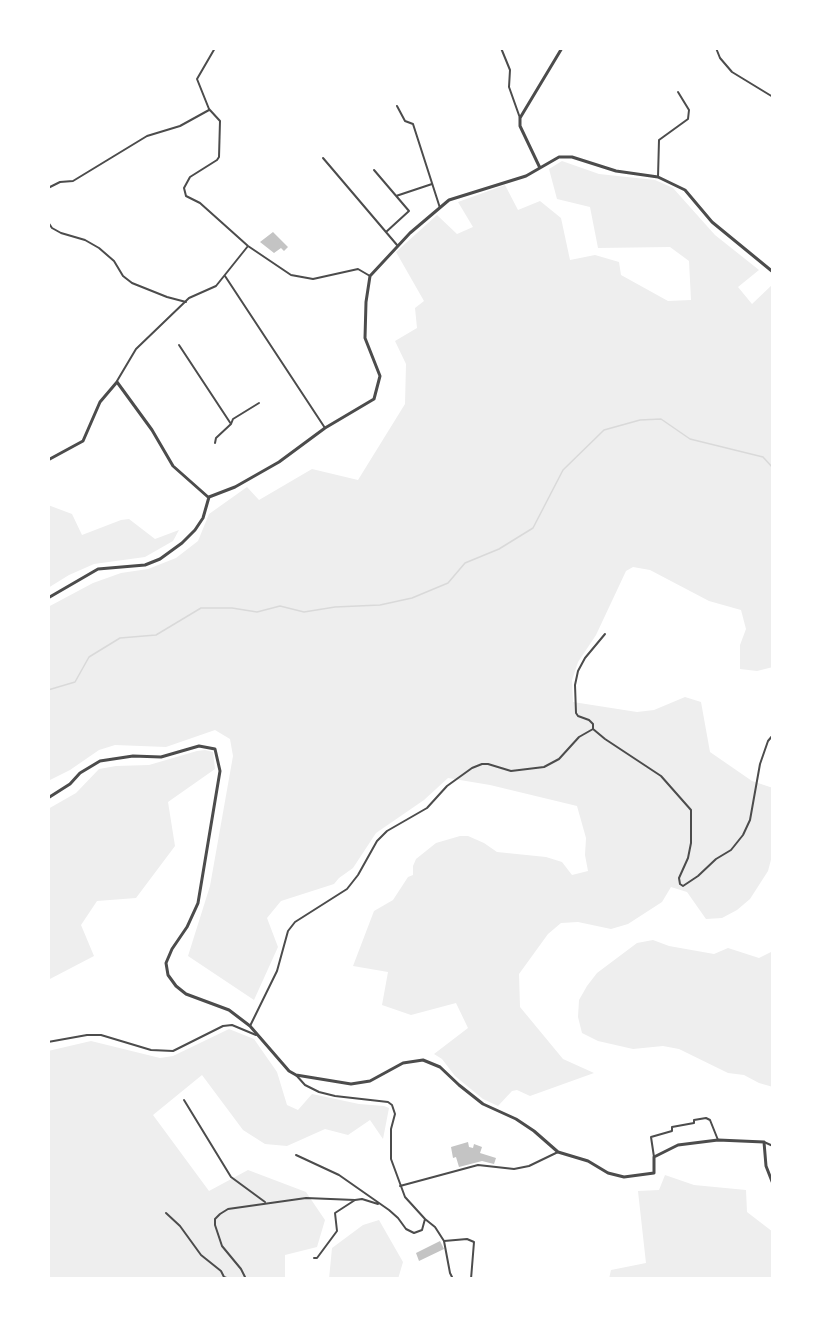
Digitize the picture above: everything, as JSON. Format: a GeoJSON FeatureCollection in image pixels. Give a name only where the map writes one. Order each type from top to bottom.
{"type":"FeatureCollection","features":[{"type":"Feature","properties":{"kind":"street"},"geometry":{"type":"LineString","coordinates":[[215,48],[197,80],[209,109],[220,121],[219,156],[217,160],[190,177],[184,188],[186,196],[200,203],[248,246],[291,275],[313,279],[358,269],[370,276]]}},
{"type":"Feature","properties":{"kind":"street"},"geometry":{"type":"LineString","coordinates":[[501,48],[510,70],[508,87],[520,118],[520,126],[540,168]]}},
{"type":"Feature","properties":{"kind":"street"},"geometry":{"type":"LineString","coordinates":[[520,118],[562,48]]}},
{"type":"Feature","properties":{"kind":"street"},"geometry":{"type":"LineString","coordinates":[[716,48],[720,58],[732,72],[773,97]]}},
{"type":"Feature","properties":{"kind":"street"},"geometry":{"type":"LineString","coordinates":[[658,177],[659,140],[688,119],[689,110],[678,92]]}},
{"type":"Feature","properties":{"kind":"street"},"geometry":{"type":"LineString","coordinates":[[397,106],[405,121],[413,124],[440,208]]}},
{"type":"Feature","properties":{"kind":"street"},"geometry":{"type":"LineString","coordinates":[[48,188],[60,182],[73,180],[147,136],[180,126],[209,109]]}},
{"type":"Feature","properties":{"kind":"street"},"geometry":{"type":"LineString","coordinates":[[209,497],[225,492],[279,462],[325,428],[374,399],[380,376],[365,338],[366,302],[370,276],[398,246],[449,200],[526,176],[559,157],[572,157],[616,171],[658,177],[685,190],[712,222],[773,272]]}},
{"type":"Feature","properties":{"kind":"street"},"geometry":{"type":"LineString","coordinates":[[323,158],[398,246]]}},
{"type":"Feature","properties":{"kind":"street"},"geometry":{"type":"LineString","coordinates":[[374,170],[410,212],[386,232]]}},
{"type":"Feature","properties":{"kind":"street"},"geometry":{"type":"LineString","coordinates":[[396,196],[432,184]]}},
{"type":"Feature","properties":{"kind":"street"},"geometry":{"type":"LineString","coordinates":[[48,222],[52,228],[61,233],[85,240],[99,248],[114,261],[123,276],[132,283],[186,302]]}},
{"type":"Feature","properties":{"kind":"street"},"geometry":{"type":"LineString","coordinates":[[48,460],[83,441],[100,402],[117,382],[136,349],[186,302],[216,286],[248,246]]}},
{"type":"Feature","properties":{"kind":"street"},"geometry":{"type":"LineString","coordinates":[[768,268],[773,264]]}},
{"type":"Feature","properties":{"kind":"street"},"geometry":{"type":"LineString","coordinates":[[225,276],[325,428]]}},
{"type":"Feature","properties":{"kind":"street"},"geometry":{"type":"LineString","coordinates":[[179,345],[231,424]]}},
{"type":"Feature","properties":{"kind":"street"},"geometry":{"type":"LineString","coordinates":[[117,382],[152,430],[173,466],[209,497]]}},
{"type":"Feature","properties":{"kind":"street"},"geometry":{"type":"LineString","coordinates":[[215,443],[216,438],[231,424],[232,419],[259,403]]}},
{"type":"Feature","properties":{"kind":"street"},"geometry":{"type":"LineString","coordinates":[[48,598],[98,569],[136,566],[160,560],[195,530],[203,518],[209,497]]}},
{"type":"Feature","properties":{"kind":"street"},"geometry":{"type":"LineString","coordinates":[[606,634],[585,658],[576,678],[576,713],[589,720],[593,724],[593,729],[605,739],[661,776],[691,810],[692,843],[680,878],[680,884],[683,886],[731,850],[742,835],[750,820],[760,764],[768,741],[773,735]]}},
{"type":"Feature","properties":{"kind":"street"},"geometry":{"type":"LineString","coordinates":[[250,1026],[277,971],[288,931],[295,922],[347,888],[358,875],[377,841],[387,831],[427,808],[447,786],[472,768],[488,764],[511,771],[544,767],[559,759],[579,737],[593,729]]}},
{"type":"Feature","properties":{"kind":"street"},"geometry":{"type":"LineString","coordinates":[[48,798],[69,784],[80,773],[100,761],[133,756],[160,757],[199,746],[215,748],[220,771],[198,903],[166,963],[168,975],[186,994],[229,1010],[250,1026],[289,1071],[305,1085],[327,1094],[350,1099],[388,1102],[392,1105],[395,1114],[391,1129],[391,1159],[400,1186],[405,1197],[435,1227],[444,1241],[453,1279]]}},
{"type":"Feature","properties":{"kind":"street"},"geometry":{"type":"LineString","coordinates":[[48,1042],[87,1035],[101,1035],[151,1050],[173,1051],[223,1026],[232,1025],[257,1035]]}},
{"type":"Feature","properties":{"kind":"street"},"geometry":{"type":"LineString","coordinates":[[296,1075],[351,1084],[370,1081],[403,1064],[423,1060],[441,1067],[483,1104],[516,1119],[558,1152],[588,1161],[608,1173],[624,1177],[654,1173],[651,1137],[672,1131],[672,1127],[706,1118],[710,1120],[718,1140]]}},
{"type":"Feature","properties":{"kind":"street"},"geometry":{"type":"LineString","coordinates":[[184,1100],[231,1177],[266,1203]]}},
{"type":"Feature","properties":{"kind":"street"},"geometry":{"type":"LineString","coordinates":[[654,1157],[678,1145],[718,1140],[764,1142],[773,1146]]}},
{"type":"Feature","properties":{"kind":"street"},"geometry":{"type":"LineString","coordinates":[[764,1142],[765,1166],[773,1184]]}},
{"type":"Feature","properties":{"kind":"street"},"geometry":{"type":"LineString","coordinates":[[400,1186],[478,1166],[514,1169],[529,1166],[558,1152]]}},
{"type":"Feature","properties":{"kind":"street"},"geometry":{"type":"LineString","coordinates":[[296,1155],[339,1175],[398,1218],[405,1229],[414,1233],[422,1230],[425,1219]]}},
{"type":"Feature","properties":{"kind":"street"},"geometry":{"type":"LineString","coordinates":[[246,1279],[241,1269],[222,1246],[215,1225],[215,1219],[228,1209],[306,1198],[362,1199],[380,1205]]}},
{"type":"Feature","properties":{"kind":"street"},"geometry":{"type":"LineString","coordinates":[[314,1258],[317,1258],[337,1231],[335,1213],[355,1200]]}},
{"type":"Feature","properties":{"kind":"street"},"geometry":{"type":"LineString","coordinates":[[166,1213],[180,1226],[194,1248],[226,1278]]}},
{"type":"Feature","properties":{"kind":"street"},"geometry":{"type":"LineString","coordinates":[[444,1241],[466,1239],[474,1242],[471,1279]]}},
{"type":"Feature","properties":{"kind":"shaded area"},"geometry":{"type":"Polygon","coordinates":[[[562,161],[599,174],[655,180],[673,188],[715,235],[759,270],[738,287],[752,304],[773,284],[773,667],[757,671],[740,669],[740,645],[746,629],[741,610],[709,601],[650,570],[633,567],[626,571],[596,635],[578,662],[572,680],[573,702],[637,712],[654,710],[685,697],[701,702],[710,752],[752,781],[773,788],[773,852],[768,871],[750,899],[737,910],[722,918],[706,919],[687,892],[671,887],[662,902],[628,924],[611,929],[578,922],[561,923],[548,934],[519,974],[520,1007],[563,1059],[594,1073],[530,1096],[517,1090],[512,1091],[498,1106],[483,1099],[455,1076],[442,1059],[434,1054],[468,1028],[456,1003],[411,1015],[382,1005],[388,972],[353,966],[374,911],[393,900],[408,877],[413,875],[416,859],[436,843],[468,836],[497,852],[546,857],[562,862],[572,875],[588,871],[585,855],[586,838],[577,806],[490,785],[448,778],[424,800],[376,833],[353,868],[334,884],[281,901],[267,918],[278,947],[254,1000],[188,956],[210,886],[233,756],[230,739],[215,730],[166,747],[115,745],[99,750],[70,770],[48,781],[48,607],[93,583],[121,573],[148,569],[176,558],[198,541],[209,514],[247,487],[259,500],[312,469],[358,480],[405,404],[406,364],[395,341],[417,328],[415,308],[424,301],[396,252],[437,215],[457,234],[473,227],[458,202],[505,185],[518,210],[540,201],[561,218],[570,260],[595,255],[619,262],[621,275],[668,301],[691,300],[689,261],[670,247],[598,248],[590,207],[557,199],[549,169],[562,161]]]}},
{"type":"Feature","properties":{"kind":"shaded area"},"geometry":{"type":"Polygon","coordinates":[[[48,505],[72,514],[82,535],[129,519],[155,539],[179,530],[173,541],[145,557],[94,564],[69,575],[48,588],[48,505]]]}},
{"type":"Feature","properties":{"kind":"shaded area"},"geometry":{"type":"Polygon","coordinates":[[[205,750],[213,752],[215,769],[168,802],[175,846],[136,898],[97,901],[81,925],[94,956],[48,980],[48,809],[76,793],[99,769],[149,765],[205,750]]]}},
{"type":"Feature","properties":{"kind":"shaded area"},"geometry":{"type":"Polygon","coordinates":[[[653,940],[669,946],[714,954],[728,948],[759,958],[773,951],[773,1087],[744,1075],[728,1073],[679,1049],[663,1046],[633,1049],[598,1041],[582,1033],[578,1017],[579,1000],[587,986],[597,973],[637,943],[653,940]]]}},
{"type":"Feature","properties":{"kind":"shaded area"},"geometry":{"type":"Polygon","coordinates":[[[229,1029],[254,1039],[277,1072],[287,1105],[298,1110],[312,1094],[389,1108],[383,1139],[370,1120],[348,1135],[325,1129],[287,1146],[265,1144],[243,1130],[202,1075],[153,1115],[209,1191],[248,1170],[306,1192],[325,1220],[317,1247],[285,1255],[285,1277],[302,1279],[48,1279],[48,1051],[91,1041],[160,1058],[173,1056],[229,1029]]]}},
{"type":"Feature","properties":{"kind":"shaded area"},"geometry":{"type":"Polygon","coordinates":[[[665,1175],[694,1185],[746,1190],[747,1212],[773,1232],[773,1279],[609,1279],[611,1270],[646,1263],[638,1191],[659,1190],[665,1175]]]}},
{"type":"Feature","properties":{"kind":"shaded area"},"geometry":{"type":"Polygon","coordinates":[[[379,1220],[403,1262],[398,1279],[329,1279],[332,1248],[363,1225],[379,1220]]]}},
{"type":"Feature","properties":{"kind":"building"},"geometry":{"type":"Polygon","coordinates":[[[273,232],[288,247],[284,251],[281,248],[274,253],[260,242],[273,232]]]}},
{"type":"Feature","properties":{"kind":"building"},"geometry":{"type":"Polygon","coordinates":[[[468,1142],[469,1147],[473,1148],[474,1144],[482,1147],[480,1153],[496,1158],[494,1164],[482,1161],[459,1167],[456,1157],[453,1158],[451,1147],[468,1142]]]}},
{"type":"Feature","properties":{"kind":"building"},"geometry":{"type":"Polygon","coordinates":[[[440,1241],[444,1249],[419,1261],[416,1253],[440,1241]]]}},
{"type":"Feature","properties":{"kind":"waterway"},"geometry":{"type":"LineString","coordinates":[[48,690],[75,682],[89,657],[120,638],[156,635],[201,608],[232,608],[257,612],[280,606],[304,612],[335,607],[380,605],[412,598],[448,583],[465,563],[499,549],[533,528],[563,470],[604,430],[640,420],[661,419],[690,439],[763,457],[773,468]]}}]}
